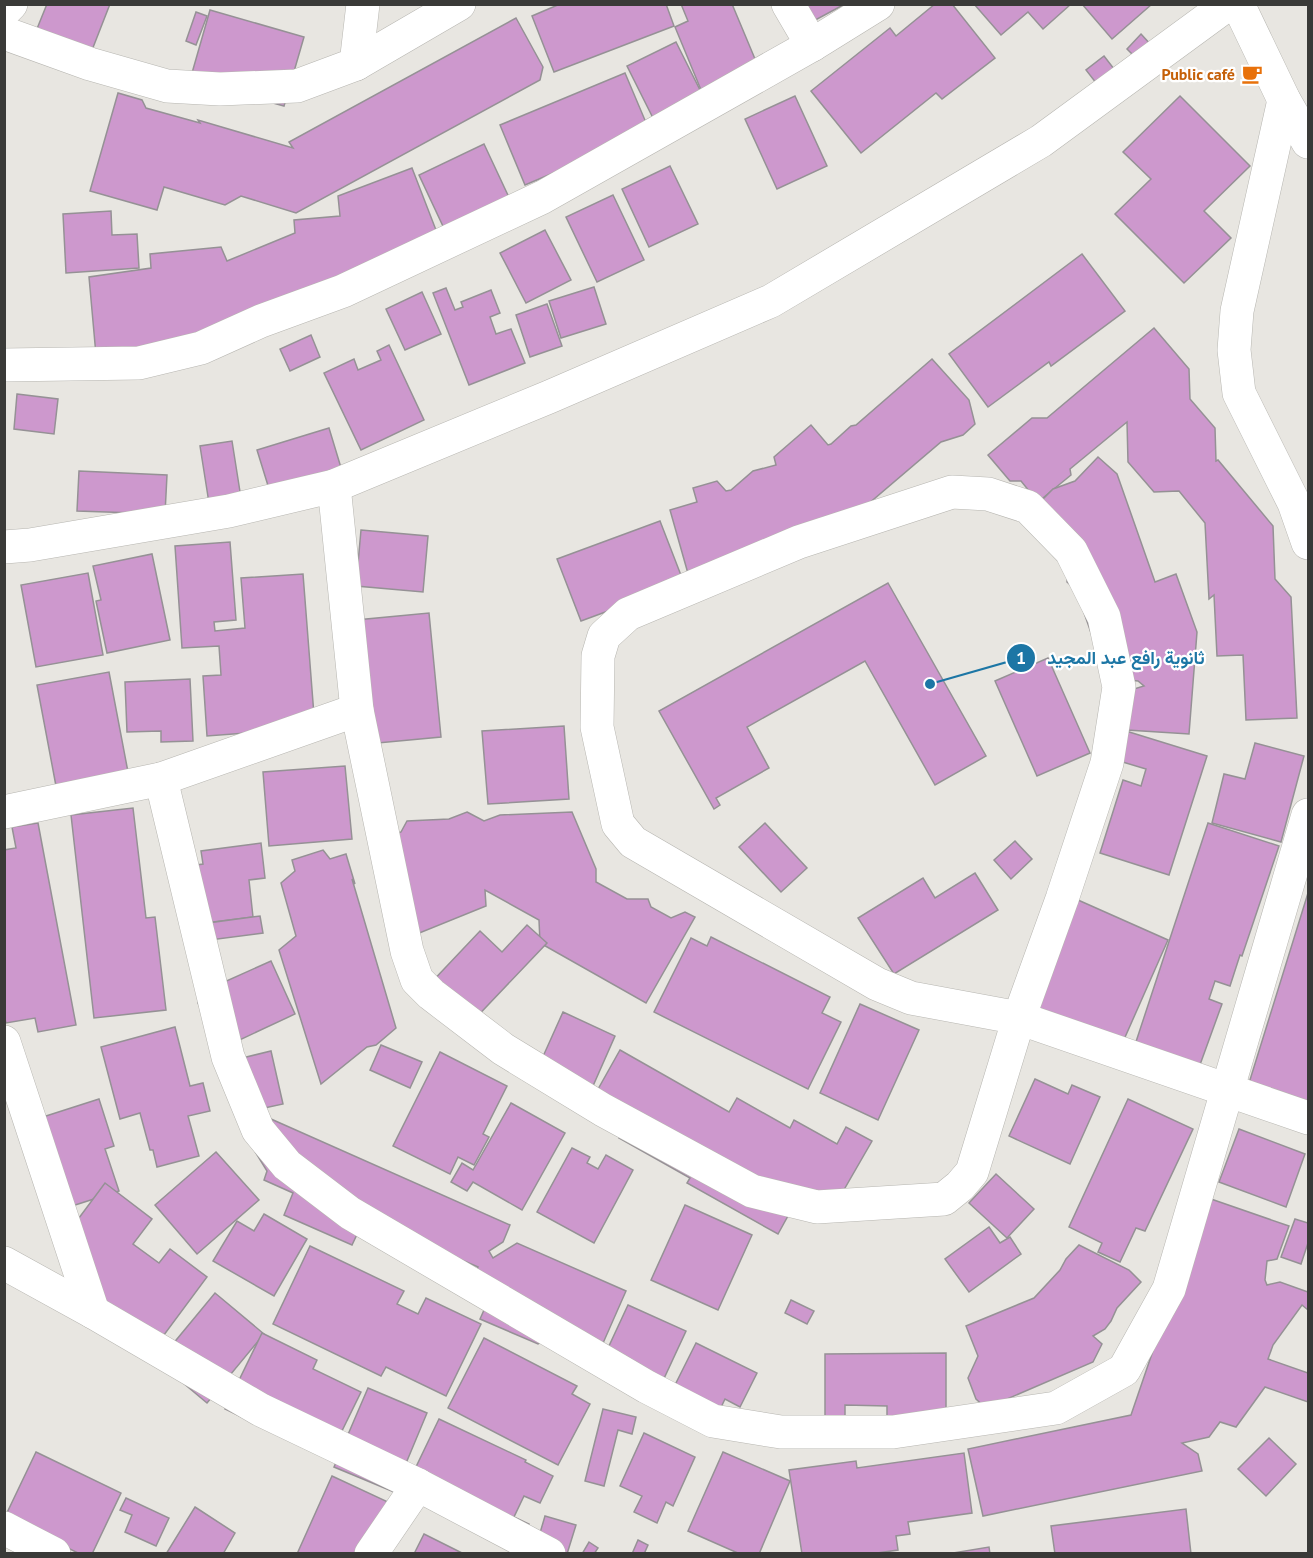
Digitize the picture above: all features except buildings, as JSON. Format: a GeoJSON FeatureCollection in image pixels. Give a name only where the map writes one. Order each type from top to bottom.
{"type":"FeatureCollection","features":[{"type":"Feature","properties":{"kind":"street"},"geometry":{"type":"LineString","coordinates":[[4,11],[11,4]]}},
{"type":"Feature","properties":{"kind":"street"},"geometry":{"type":"LineString","coordinates":[[356,64],[363,4]]}},
{"type":"Feature","properties":{"kind":"street"},"geometry":{"type":"LineString","coordinates":[[4,33],[90,64],[167,86],[220,90],[297,86],[356,64],[459,4]]}},
{"type":"Feature","properties":{"kind":"street"},"geometry":{"type":"LineString","coordinates":[[788,4],[812,45]]}},
{"type":"Feature","properties":{"kind":"street"},"geometry":{"type":"LineString","coordinates":[[4,364],[140,363],[201,348],[261,321],[343,291],[543,197],[812,45],[878,4]]}},
{"type":"Feature","properties":{"kind":"street"},"geometry":{"type":"LineString","coordinates":[[4,547],[229,511],[334,486],[549,397],[771,301],[1041,141],[1228,4]]}},
{"type":"Feature","properties":{"kind":"street"},"geometry":{"type":"LineString","coordinates":[[1238,4],[1284,100],[1308,142]]}},
{"type":"Feature","properties":{"kind":"street"},"geometry":{"type":"LineString","coordinates":[[1284,100],[1237,310],[1234,350],[1239,393],[1294,503],[1308,543]]}},
{"type":"Feature","properties":{"kind":"street"},"geometry":{"type":"LineString","coordinates":[[334,486],[357,710],[406,951],[417,980],[431,994],[503,1049],[603,1110],[752,1191],[817,1207],[944,1199],[960,1186],[972,1172],[1018,1018],[1062,899],[1107,764],[1119,687],[1104,617],[1071,551],[1028,507],[988,494],[952,492],[799,542],[628,614],[604,636],[598,656],[597,727],[618,824],[633,842],[877,984],[911,998],[1018,1018],[1308,1118]]}},
{"type":"Feature","properties":{"kind":"street"},"geometry":{"type":"LineString","coordinates":[[4,812],[161,779],[357,710]]}},
{"type":"Feature","properties":{"kind":"street"},"geometry":{"type":"LineString","coordinates":[[161,779],[228,1057],[258,1130],[287,1165],[350,1213],[646,1387],[713,1421],[781,1432],[893,1432],[1056,1408],[1124,1370],[1169,1289],[1229,1091],[1308,815]]}},
{"type":"Feature","properties":{"kind":"street"},"geometry":{"type":"LineString","coordinates":[[4,1042],[93,1312]]}},
{"type":"Feature","properties":{"kind":"street"},"geometry":{"type":"LineString","coordinates":[[4,1263],[261,1410],[418,1485],[549,1554]]}},
{"type":"Feature","properties":{"kind":"street"},"geometry":{"type":"LineString","coordinates":[[371,1554],[418,1485]]}},
{"type":"Feature","properties":{"kind":"street"},"geometry":{"type":"LineString","coordinates":[[4,1528],[54,1554]]}},
{"type":"Feature","properties":{"kind":"place","name":"Public café"},"geometry":{"type":"Point","coordinates":[1252,74]}},
{"type":"Feature","properties":{"kind":"place","name":"ثانوية رافع عبد المجيد"},"geometry":{"type":"Point","coordinates":[930,684]}}]}
